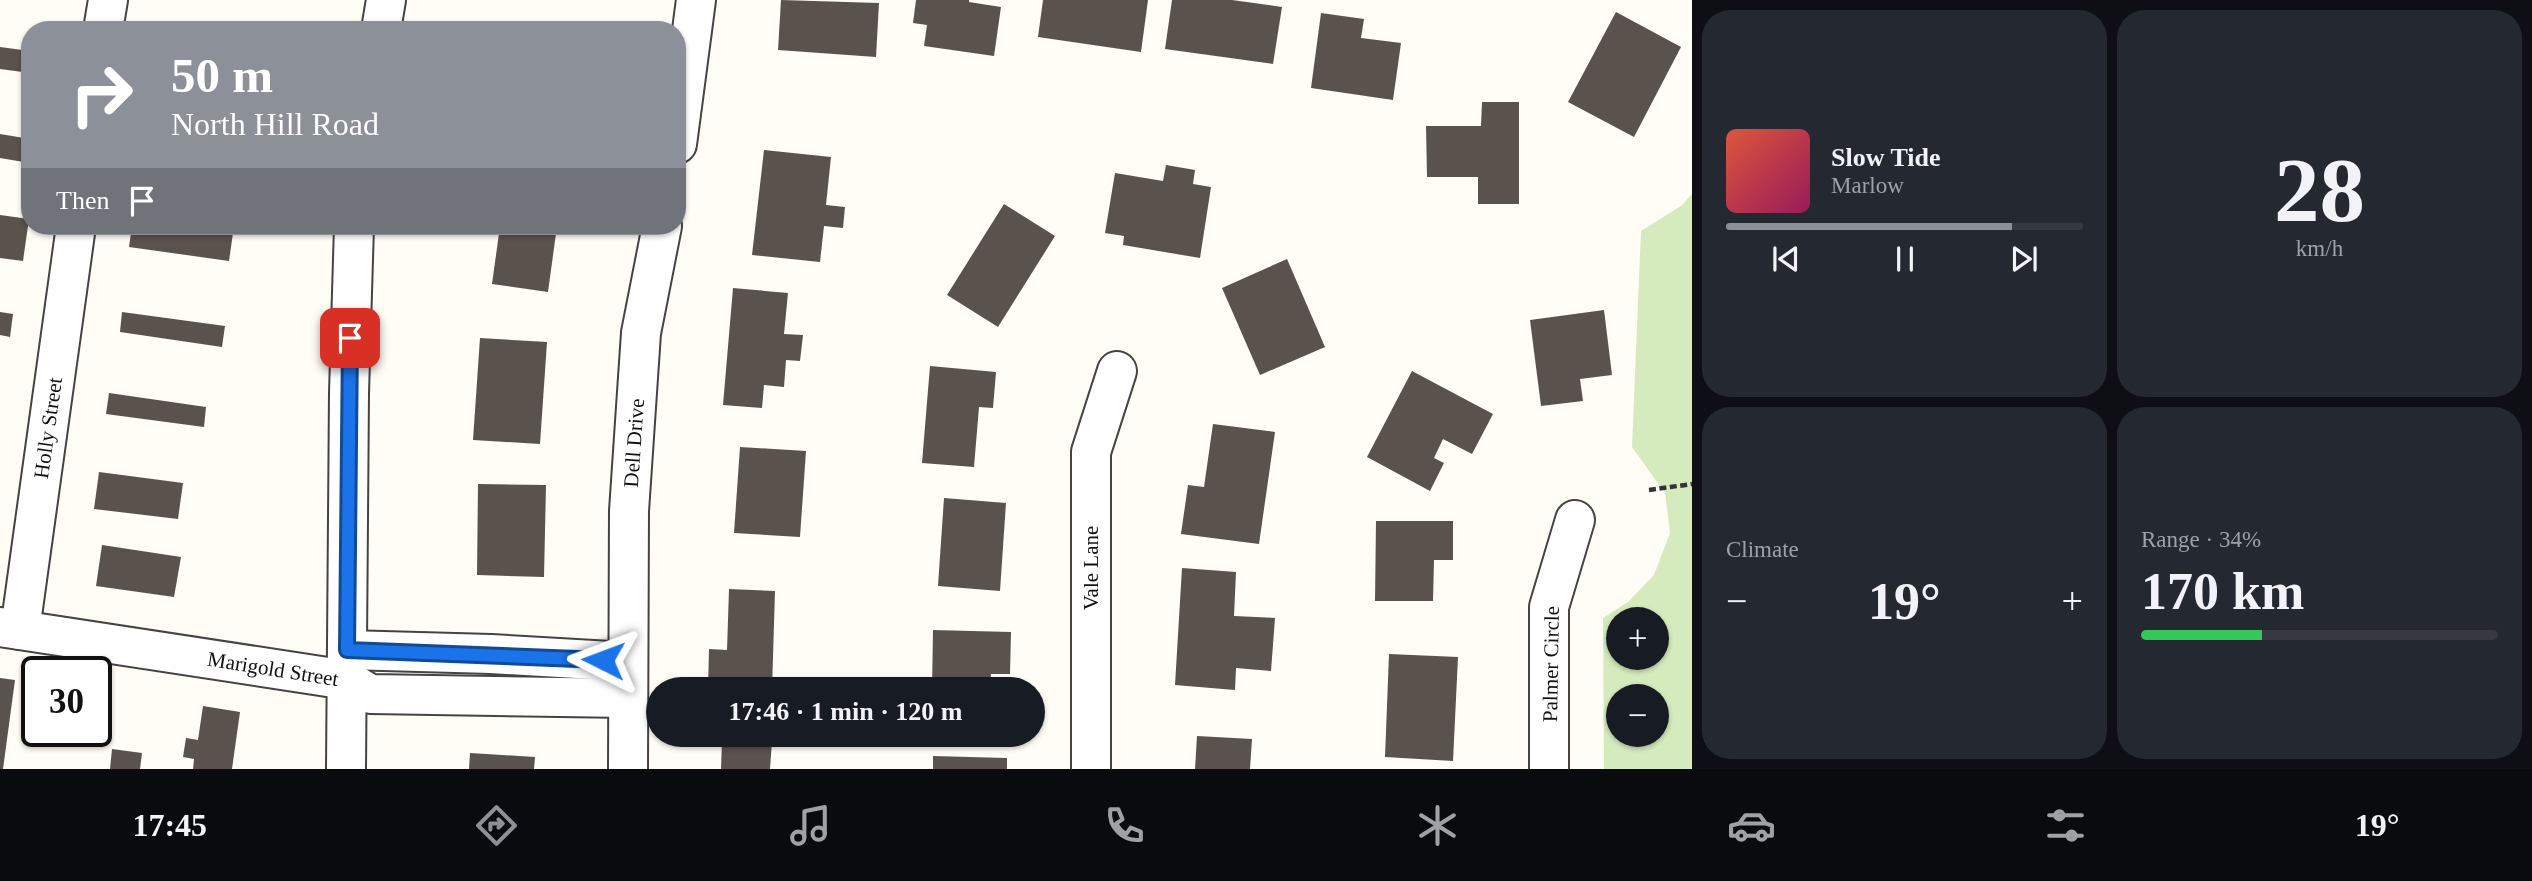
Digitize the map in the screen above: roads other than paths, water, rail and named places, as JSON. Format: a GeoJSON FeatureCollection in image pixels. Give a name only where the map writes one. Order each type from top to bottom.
{"type":"FeatureCollection","features":[{"type":"Feature","properties":{"kind":"street"},"geometry":{"type":"LineString","coordinates":[[104,21],[108,0]]}},
{"type":"Feature","properties":{"kind":"street"},"geometry":{"type":"LineString","coordinates":[[382,21],[386,0]]}},
{"type":"Feature","properties":{"kind":"street"},"geometry":{"type":"LineString","coordinates":[[686,76],[696,0]]}},
{"type":"Feature","properties":{"kind":"street","name":"Holly Street"},"geometry":{"type":"LineString","coordinates":[[10,629],[75,235]]}},
{"type":"Feature","properties":{"kind":"street"},"geometry":{"type":"LineString","coordinates":[[346,769],[349,393],[354,235]]}},
{"type":"Feature","properties":{"kind":"street","name":"Dell Drive"},"geometry":{"type":"LineString","coordinates":[[628,769],[629,511],[641,333],[660,235]]}},
{"type":"Feature","properties":{"kind":"street","name":"Vale Lane"},"geometry":{"type":"LineString","coordinates":[[1091,769],[1091,452],[1117,371]]}},
{"type":"Feature","properties":{"kind":"street","name":"Palmer Circle"},"geometry":{"type":"LineString","coordinates":[[1549,769],[1549,607],[1575,520]]}},
{"type":"Feature","properties":{"kind":"street","name":"Marigold Street"},"geometry":{"type":"LineString","coordinates":[[10,629],[347,665],[370,694],[628,680]]}}]}
